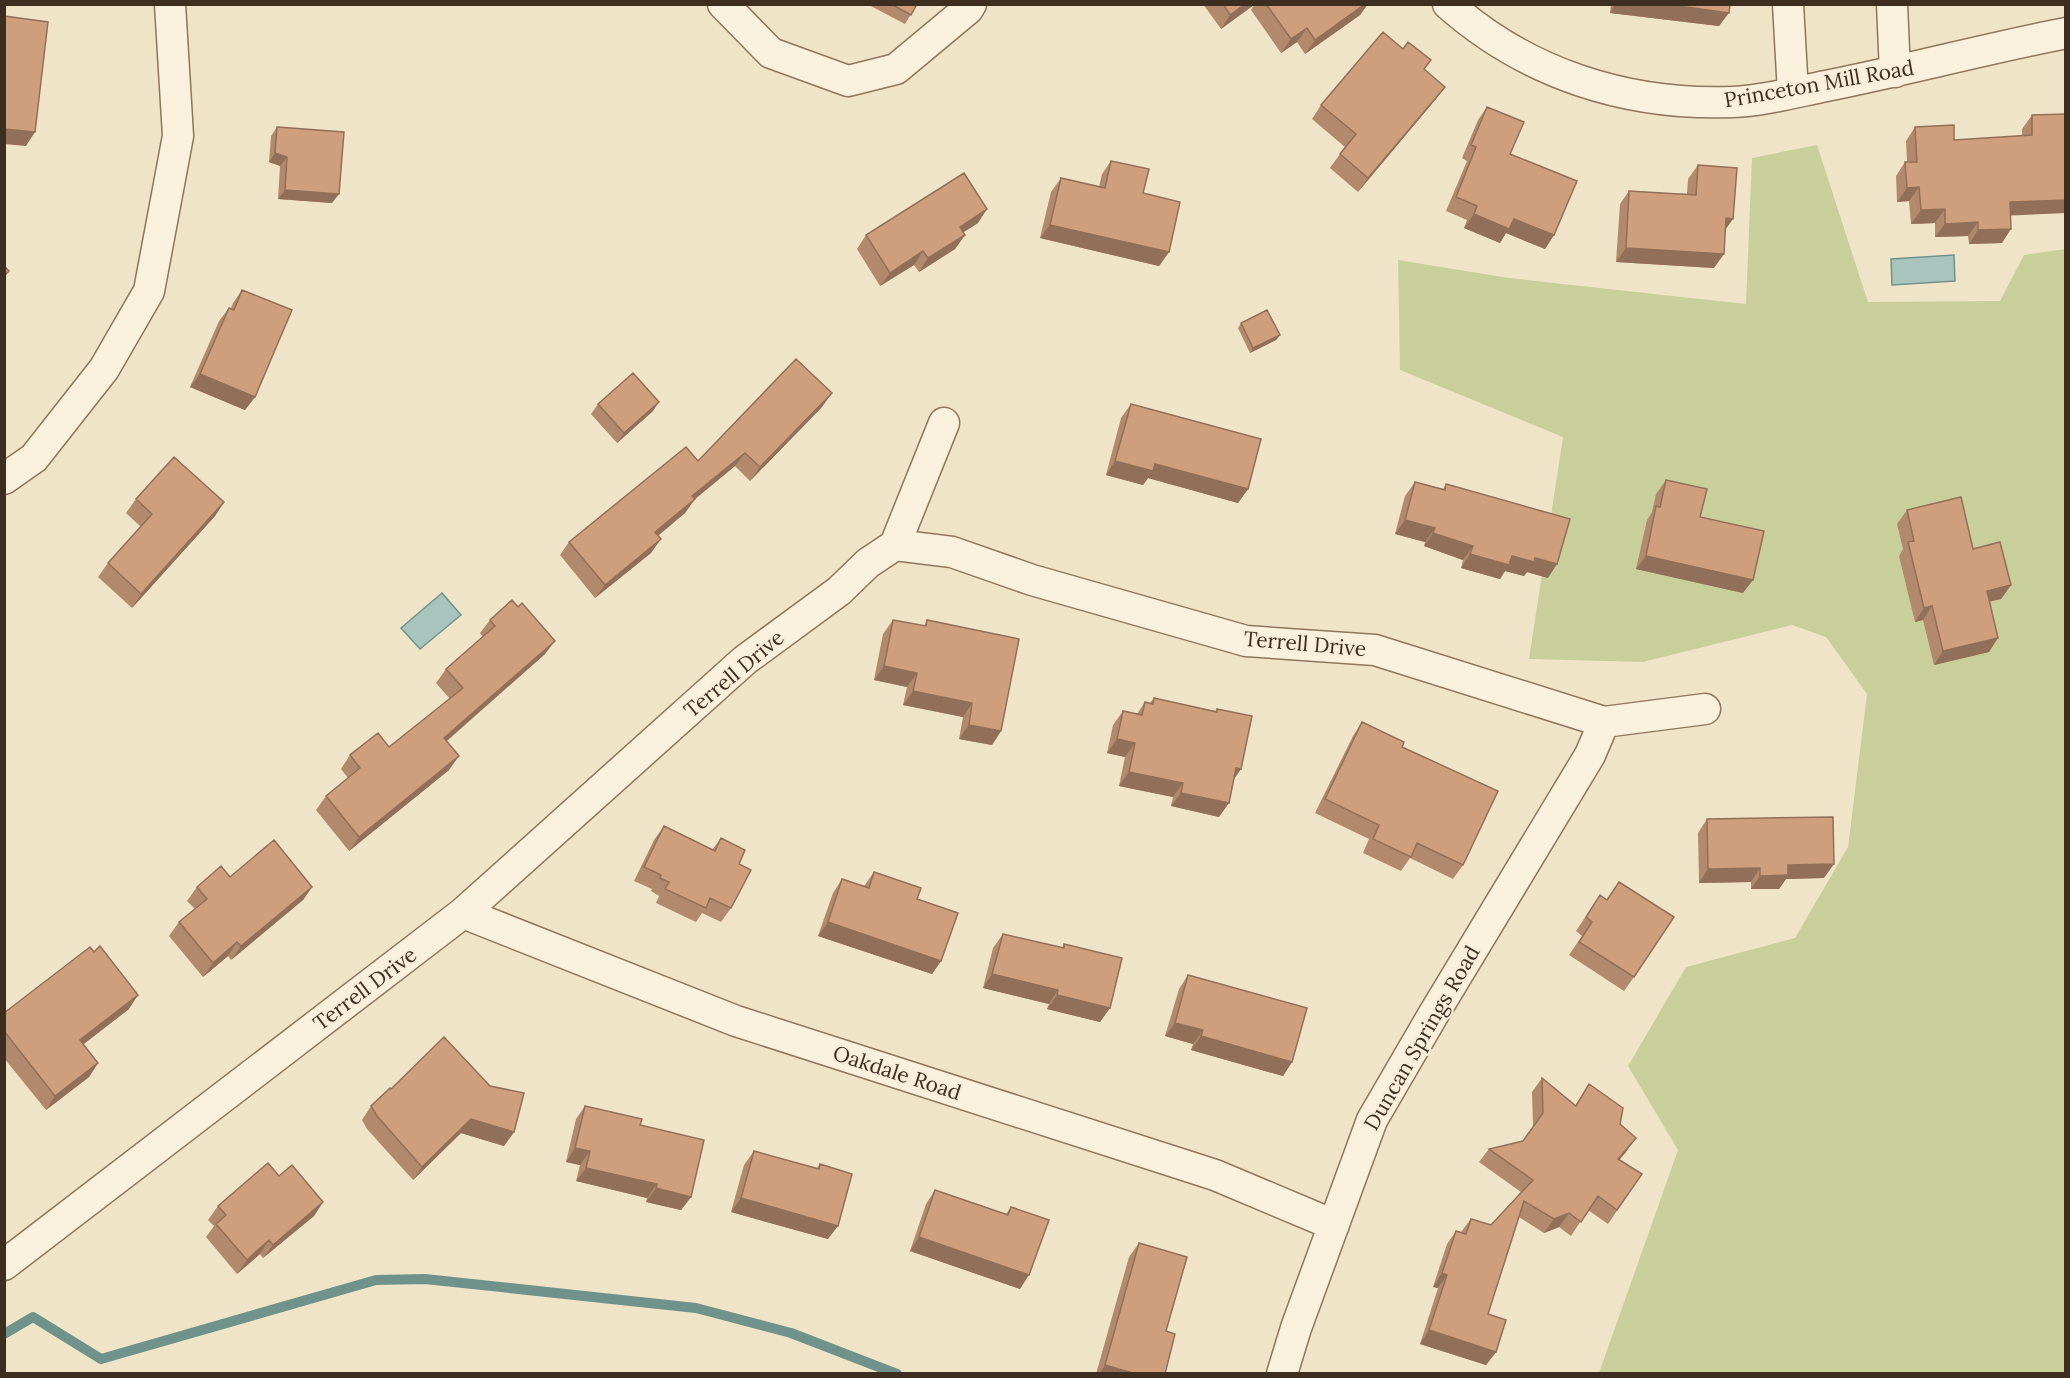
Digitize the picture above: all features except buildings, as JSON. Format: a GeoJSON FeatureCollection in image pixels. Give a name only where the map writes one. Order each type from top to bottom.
{"type":"FeatureCollection","features":[{"type":"Feature","properties":{"kind":"street"},"geometry":{"type":"LineString","coordinates":[[4,480],[34,458],[104,369],[149,291],[178,136],[170,4]]}},
{"type":"Feature","properties":{"kind":"street"},"geometry":{"type":"LineString","coordinates":[[723,4],[771,52],[848,81],[896,69],[968,9],[970,4]]}},
{"type":"Feature","properties":{"kind":"street","name":"Princeton Mill Road"},"geometry":{"type":"LineString","coordinates":[[1448,4],[1473,26],[1507,49],[1535,63],[1581,81],[1624,94],[1671,100],[1725,102],[1793,93],[2066,33]]}},
{"type":"Feature","properties":{"kind":"street"},"geometry":{"type":"LineString","coordinates":[[1788,4],[1793,93]]}},
{"type":"Feature","properties":{"kind":"street"},"geometry":{"type":"LineString","coordinates":[[1892,4],[1895,72]]}},
{"type":"Feature","properties":{"kind":"street"},"geometry":{"type":"LineString","coordinates":[[895,545],[944,423]]}},
{"type":"Feature","properties":{"kind":"street","name":"Terrell Drive"},"geometry":{"type":"LineString","coordinates":[[4,1265],[463,913],[746,660],[839,591],[868,562],[895,545],[952,552],[1032,580],[1246,641],[1375,650],[1604,722]]}},
{"type":"Feature","properties":{"kind":"street"},"geometry":{"type":"LineString","coordinates":[[1604,722],[1705,709]]}},
{"type":"Feature","properties":{"kind":"street","name":"Duncan Springs Road"},"geometry":{"type":"LineString","coordinates":[[1282,1374],[1296,1329],[1372,1120],[1590,755],[1604,722]]}},
{"type":"Feature","properties":{"kind":"street","name":"Oakdale Road"},"geometry":{"type":"LineString","coordinates":[[463,913],[736,1021],[1215,1174],[1334,1225]]}},
{"type":"Feature","properties":{"kind":"green space"},"geometry":{"type":"Polygon","coordinates":[[[1817,145],[1868,302],[2000,301],[2024,255],[2065,249],[2065,1373],[1599,1373],[1678,1150],[1628,1066],[1686,967],[1795,938],[1848,847],[1867,694],[1826,637],[1792,625],[1643,662],[1529,659],[1563,437],[1400,370],[1398,260],[1509,278],[1746,304],[1752,158],[1817,145]]]}},
{"type":"Feature","properties":{"kind":"water"},"geometry":{"type":"Polygon","coordinates":[[[1954,255],[1955,281],[1892,285],[1891,259],[1954,255]]]}},
{"type":"Feature","properties":{"kind":"water"},"geometry":{"type":"Polygon","coordinates":[[[442,593],[461,615],[420,649],[401,628],[442,593]]]}},
{"type":"Feature","properties":{"kind":"waterway"},"geometry":{"type":"LineString","coordinates":[[4,1334],[33,1317],[101,1359],[376,1280],[425,1279],[696,1308],[791,1333],[897,1374]]}}]}
